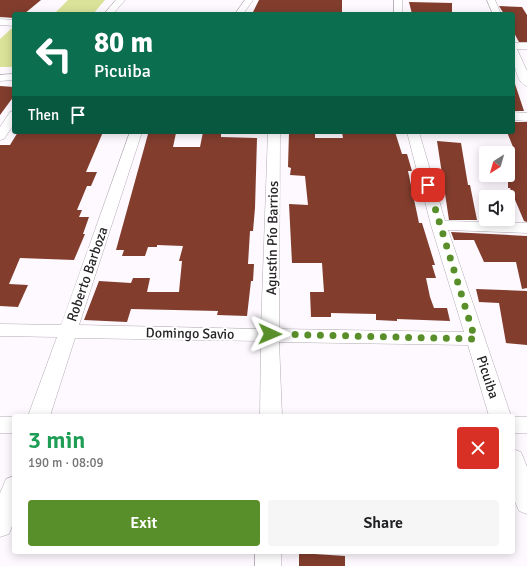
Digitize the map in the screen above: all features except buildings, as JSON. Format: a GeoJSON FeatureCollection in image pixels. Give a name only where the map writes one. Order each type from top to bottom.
{"type":"FeatureCollection","features":[{"type":"Feature","properties":{"kind":"street"},"geometry":{"type":"LineString","coordinates":[[110,12],[121,0]]}},
{"type":"Feature","properties":{"kind":"street"},"geometry":{"type":"LineString","coordinates":[[240,12],[249,0]]}},
{"type":"Feature","properties":{"kind":"street"},"geometry":{"type":"LineString","coordinates":[[398,0],[398,12]]}},
{"type":"Feature","properties":{"kind":"street"},"geometry":{"type":"LineString","coordinates":[[491,0],[496,12]]}},
{"type":"Feature","properties":{"kind":"street"},"geometry":{"type":"LineString","coordinates":[[0,22],[12,23]]}},
{"type":"Feature","properties":{"kind":"street"},"geometry":{"type":"LineString","coordinates":[[515,46],[527,46]]}},
{"type":"Feature","properties":{"kind":"street"},"geometry":{"type":"LineString","coordinates":[[515,56],[527,83]]}},
{"type":"Feature","properties":{"kind":"street"},"geometry":{"type":"LineString","coordinates":[[0,78],[12,77]]}},
{"type":"Feature","properties":{"kind":"street"},"geometry":{"type":"LineString","coordinates":[[515,116],[527,117]]}},
{"type":"Feature","properties":{"kind":"street"},"geometry":{"type":"LineString","coordinates":[[0,136],[12,119]]}},
{"type":"Feature","properties":{"kind":"street","name":"Roberto Barboza"},"geometry":{"type":"LineString","coordinates":[[40,414],[135,134]]}},
{"type":"Feature","properties":{"kind":"street","name":"Agustín Pío Barrios"},"geometry":{"type":"LineString","coordinates":[[271,414],[270,334],[274,134]]}},
{"type":"Feature","properties":{"kind":"street","name":"Picuiba"},"geometry":{"type":"LineString","coordinates":[[415,134],[439,225],[499,414]]}},
{"type":"Feature","properties":{"kind":"street"},"geometry":{"type":"LineString","coordinates":[[439,225],[527,228]]}},
{"type":"Feature","properties":{"kind":"street","name":"Domingo Savio"},"geometry":{"type":"LineString","coordinates":[[0,330],[475,339]]}},
{"type":"Feature","properties":{"kind":"street"},"geometry":{"type":"LineString","coordinates":[[0,425],[12,425]]}},
{"type":"Feature","properties":{"kind":"street"},"geometry":{"type":"LineString","coordinates":[[515,425],[527,425]]}},
{"type":"Feature","properties":{"kind":"street"},"geometry":{"type":"LineString","coordinates":[[515,465],[527,504]]}},
{"type":"Feature","properties":{"kind":"street"},"geometry":{"type":"LineString","coordinates":[[0,526],[12,492]]}},
{"type":"Feature","properties":{"kind":"street"},"geometry":{"type":"LineString","coordinates":[[268,554],[268,566]]}},
{"type":"Feature","properties":{"kind":"green space"},"geometry":{"type":"Polygon","coordinates":[[[68,0],[105,0],[95,12],[56,12],[68,0]]]}},
{"type":"Feature","properties":{"kind":"green space"},"geometry":{"type":"Polygon","coordinates":[[[12,28],[12,67],[0,67],[0,39],[12,28]]]}},
{"type":"Feature","properties":{"kind":"route"},"geometry":{"type":"LineString","coordinates":[[270,334],[475,339],[428,185]]}}]}
